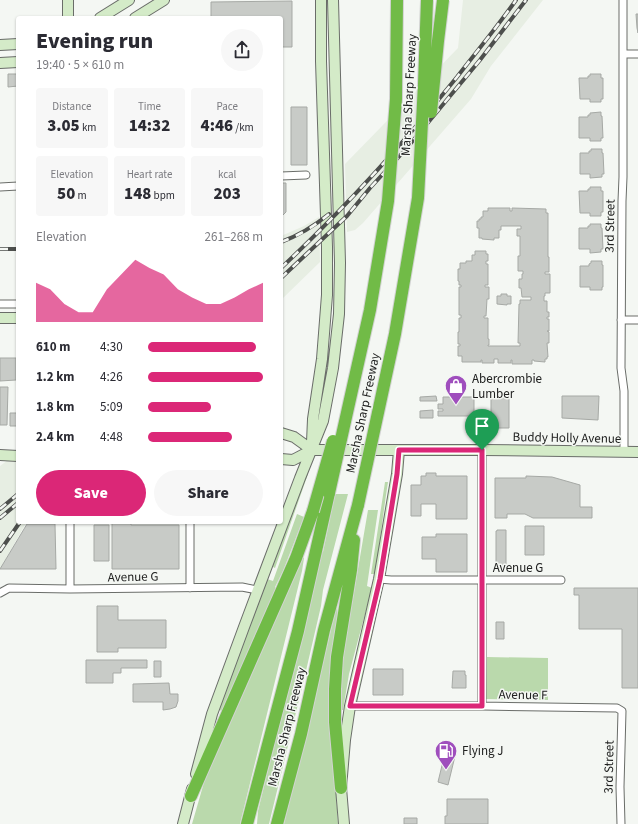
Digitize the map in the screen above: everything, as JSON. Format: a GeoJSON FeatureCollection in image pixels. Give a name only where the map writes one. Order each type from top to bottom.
{"type":"FeatureCollection","features":[{"type":"Feature","properties":{"kind":"highway","name":"Marsha Sharp Freeway"},"geometry":{"type":"LineString","coordinates":[[248,824],[298,631],[370,310],[388,202],[396,100],[397,0]]}},
{"type":"Feature","properties":{"kind":"highway","name":"Marsha Sharp Freeway"},"geometry":{"type":"LineString","coordinates":[[277,824],[301,734],[324,630],[358,505],[394,334],[418,198],[427,0]]}},
{"type":"Feature","properties":{"kind":"highway"},"geometry":{"type":"LineString","coordinates":[[418,198],[425,168],[443,0]]}},
{"type":"Feature","properties":{"kind":"highway"},"geometry":{"type":"LineString","coordinates":[[191,796],[296,558],[313,511],[363,342]]}},
{"type":"Feature","properties":{"kind":"highway"},"geometry":{"type":"LineString","coordinates":[[341,788],[335,722],[335,689],[337,657],[352,570],[358,505]]}},
{"type":"Feature","properties":{"kind":"main road"},"geometry":{"type":"LineString","coordinates":[[68,0],[68,16]]}},
{"type":"Feature","properties":{"kind":"main road"},"geometry":{"type":"LineString","coordinates":[[103,16],[129,0]]}},
{"type":"Feature","properties":{"kind":"main road"},"geometry":{"type":"LineString","coordinates":[[138,16],[164,0]]}},
{"type":"Feature","properties":{"kind":"main road"},"geometry":{"type":"LineString","coordinates":[[312,450],[313,419],[324,344],[327,295],[327,239],[320,0]]}},
{"type":"Feature","properties":{"kind":"main road"},"geometry":{"type":"LineString","coordinates":[[283,522],[323,421],[334,368],[339,314],[340,263],[333,0]]}},
{"type":"Feature","properties":{"kind":"main road"},"geometry":{"type":"LineString","coordinates":[[0,45],[16,44]]}},
{"type":"Feature","properties":{"kind":"main road"},"geometry":{"type":"LineString","coordinates":[[0,62],[16,62]]}},
{"type":"Feature","properties":{"kind":"main road"},"geometry":{"type":"LineString","coordinates":[[0,318],[16,318]]}},
{"type":"Feature","properties":{"kind":"main road"},"geometry":{"type":"LineString","coordinates":[[283,434],[294,437],[312,450]]}},
{"type":"Feature","properties":{"kind":"main road"},"geometry":{"type":"LineString","coordinates":[[0,449],[16,450]]}},
{"type":"Feature","properties":{"kind":"main road","name":"Buddy Holly Avenue"},"geometry":{"type":"LineString","coordinates":[[283,459],[293,460],[312,450],[638,452]]}},
{"type":"Feature","properties":{"kind":"main road"},"geometry":{"type":"LineString","coordinates":[[344,824],[341,788],[345,740],[350,706],[380,579],[397,474],[399,450]]}},
{"type":"Feature","properties":{"kind":"main road"},"geometry":{"type":"LineString","coordinates":[[0,455],[16,456]]}},
{"type":"Feature","properties":{"kind":"main road"},"geometry":{"type":"LineString","coordinates":[[183,824],[212,714],[282,524]]}},
{"type":"Feature","properties":{"kind":"street","name":"3rd Street"},"geometry":{"type":"LineString","coordinates":[[623,0],[624,54],[621,368],[624,391],[624,452]]}},
{"type":"Feature","properties":{"kind":"street"},"geometry":{"type":"LineString","coordinates":[[624,54],[638,54]]}},
{"type":"Feature","properties":{"kind":"street"},"geometry":{"type":"LineString","coordinates":[[283,176],[306,175]]}},
{"type":"Feature","properties":{"kind":"street"},"geometry":{"type":"LineString","coordinates":[[0,187],[16,186]]}},
{"type":"Feature","properties":{"kind":"street"},"geometry":{"type":"LineString","coordinates":[[0,304],[16,304]]}},
{"type":"Feature","properties":{"kind":"street"},"geometry":{"type":"LineString","coordinates":[[621,320],[638,320]]}},
{"type":"Feature","properties":{"kind":"street"},"geometry":{"type":"LineString","coordinates":[[482,450],[482,706]]}},
{"type":"Feature","properties":{"kind":"street"},"geometry":{"type":"LineString","coordinates":[[70,524],[70,589]]}},
{"type":"Feature","properties":{"kind":"street"},"geometry":{"type":"LineString","coordinates":[[190,524],[190,588]]}},
{"type":"Feature","properties":{"kind":"street","name":"Avenue G"},"geometry":{"type":"LineString","coordinates":[[380,579],[561,580]]}},
{"type":"Feature","properties":{"kind":"street","name":"Avenue G"},"geometry":{"type":"LineString","coordinates":[[0,593],[9,588],[242,588],[257,590]]}},
{"type":"Feature","properties":{"kind":"street","name":"Avenue F"},"geometry":{"type":"LineString","coordinates":[[350,706],[617,708],[622,711]]}},
{"type":"Feature","properties":{"kind":"street","name":"3rd Street"},"geometry":{"type":"LineString","coordinates":[[621,824],[620,787],[622,711]]}},
{"type":"Feature","properties":{"kind":"shaded area"},"geometry":{"type":"Polygon","coordinates":[[[463,0],[543,0],[491,66],[471,99],[363,223],[355,230],[347,232],[345,164],[458,48],[463,0]]]}},
{"type":"Feature","properties":{"kind":"shaded area"},"geometry":{"type":"Polygon","coordinates":[[[319,217],[320,262],[283,298],[283,235],[304,226],[319,217]]]}},
{"type":"Feature","properties":{"kind":"shaded area"},"geometry":{"type":"Polygon","coordinates":[[[8,460],[16,460],[16,524],[26,524],[0,569],[0,466],[8,460]]]}},
{"type":"Feature","properties":{"kind":"green space"},"geometry":{"type":"Polygon","coordinates":[[[305,473],[308,474],[275,568],[271,566],[305,473]]]}},
{"type":"Feature","properties":{"kind":"green space"},"geometry":{"type":"Polygon","coordinates":[[[385,482],[388,482],[377,563],[375,574],[371,574],[385,482]]]}},
{"type":"Feature","properties":{"kind":"green space"},"geometry":{"type":"Polygon","coordinates":[[[335,494],[348,494],[323,590],[321,606],[269,824],[257,824],[258,811],[321,552],[323,552],[335,494]]]}},
{"type":"Feature","properties":{"kind":"green space"},"geometry":{"type":"Polygon","coordinates":[[[368,510],[378,510],[367,586],[372,588],[349,674],[343,710],[339,710],[344,647],[368,510]]]}},
{"type":"Feature","properties":{"kind":"green space"},"geometry":{"type":"Polygon","coordinates":[[[297,514],[304,517],[283,571],[275,587],[276,589],[222,711],[219,710],[267,579],[273,581],[297,514]]]}},
{"type":"Feature","properties":{"kind":"green space"},"geometry":{"type":"Polygon","coordinates":[[[301,557],[304,558],[302,571],[240,824],[192,824],[205,779],[301,557]]]}},
{"type":"Feature","properties":{"kind":"green space"},"geometry":{"type":"Polygon","coordinates":[[[337,605],[338,618],[332,733],[338,824],[284,824],[337,605]]]}},
{"type":"Feature","properties":{"kind":"green space"},"geometry":{"type":"Polygon","coordinates":[[[487,657],[548,658],[548,700],[486,699],[487,657]]]}},
{"type":"Feature","properties":{"kind":"building"},"geometry":{"type":"Polygon","coordinates":[[[292,1],[292,47],[283,47],[283,16],[211,16],[211,2],[292,1]]]}},
{"type":"Feature","properties":{"kind":"building"},"geometry":{"type":"Polygon","coordinates":[[[636,14],[638,14],[638,33],[637,28],[636,14]]]}},
{"type":"Feature","properties":{"kind":"building"},"geometry":{"type":"Polygon","coordinates":[[[8,74],[16,74],[16,86],[8,87],[8,74]]]}},
{"type":"Feature","properties":{"kind":"building"},"geometry":{"type":"Polygon","coordinates":[[[590,74],[601,74],[601,78],[603,78],[603,99],[601,99],[601,102],[590,102],[590,99],[580,99],[579,78],[588,78],[590,74]]]}},
{"type":"Feature","properties":{"kind":"building"},"geometry":{"type":"Polygon","coordinates":[[[291,107],[307,107],[307,165],[291,165],[291,107]]]}},
{"type":"Feature","properties":{"kind":"building"},"geometry":{"type":"Polygon","coordinates":[[[601,112],[603,138],[601,138],[601,141],[590,141],[590,138],[579,138],[579,117],[588,117],[590,113],[601,112]]]}},
{"type":"Feature","properties":{"kind":"building"},"geometry":{"type":"Polygon","coordinates":[[[591,149],[602,149],[604,174],[602,174],[602,177],[590,178],[590,174],[580,174],[580,153],[589,153],[591,149]]]}},
{"type":"Feature","properties":{"kind":"building"},"geometry":{"type":"Polygon","coordinates":[[[283,183],[286,183],[286,212],[283,215],[283,183]]]}},
{"type":"Feature","properties":{"kind":"building"},"geometry":{"type":"Polygon","coordinates":[[[590,187],[601,187],[601,191],[603,191],[603,212],[601,212],[601,216],[590,216],[590,213],[580,213],[579,191],[588,191],[590,187]]]}},
{"type":"Feature","properties":{"kind":"building"},"geometry":{"type":"Polygon","coordinates":[[[488,208],[510,208],[510,211],[512,211],[512,208],[546,209],[546,213],[548,213],[549,272],[545,272],[545,274],[550,274],[550,293],[545,293],[544,301],[547,301],[547,312],[549,312],[549,317],[547,317],[547,319],[549,319],[549,331],[547,331],[549,332],[549,343],[547,343],[548,357],[545,359],[545,362],[532,360],[532,364],[512,364],[512,360],[511,363],[498,363],[498,359],[494,359],[494,363],[482,363],[482,360],[481,362],[462,362],[462,356],[458,356],[458,346],[460,346],[460,344],[458,344],[459,318],[461,318],[461,315],[459,315],[459,287],[461,287],[461,285],[459,285],[458,281],[458,269],[460,269],[460,263],[472,261],[472,255],[475,255],[475,251],[486,251],[486,254],[488,254],[488,261],[486,261],[486,264],[488,264],[488,285],[485,285],[485,287],[489,287],[489,299],[487,299],[486,316],[484,316],[484,318],[488,318],[488,346],[520,346],[520,343],[518,343],[519,304],[520,300],[531,300],[531,297],[522,297],[521,288],[519,288],[519,279],[522,279],[523,271],[518,271],[520,236],[517,236],[517,229],[521,229],[521,226],[501,226],[501,230],[499,230],[499,238],[494,238],[494,240],[479,238],[477,221],[483,217],[483,211],[488,211],[488,208]]]}},
{"type":"Feature","properties":{"kind":"building"},"geometry":{"type":"Polygon","coordinates":[[[590,224],[601,224],[603,249],[601,249],[601,252],[590,253],[590,249],[579,249],[579,228],[588,228],[590,224]]]}},
{"type":"Feature","properties":{"kind":"building"},"geometry":{"type":"Polygon","coordinates":[[[591,261],[602,261],[602,290],[590,290],[590,287],[580,287],[580,266],[589,266],[591,261]]]}},
{"type":"Feature","properties":{"kind":"building"},"geometry":{"type":"Polygon","coordinates":[[[501,294],[511,296],[511,304],[497,304],[497,296],[501,296],[501,294]]]}},
{"type":"Feature","properties":{"kind":"building"},"geometry":{"type":"Polygon","coordinates":[[[0,358],[16,358],[16,380],[0,381],[0,358]]]}},
{"type":"Feature","properties":{"kind":"building"},"geometry":{"type":"Polygon","coordinates":[[[0,387],[8,387],[7,425],[0,425],[0,387]]]}},
{"type":"Feature","properties":{"kind":"building"},"geometry":{"type":"Polygon","coordinates":[[[436,396],[437,401],[420,401],[420,397],[436,396]]]}},
{"type":"Feature","properties":{"kind":"building"},"geometry":{"type":"Polygon","coordinates":[[[491,396],[509,396],[509,428],[491,428],[491,396]]]}},
{"type":"Feature","properties":{"kind":"building"},"geometry":{"type":"Polygon","coordinates":[[[562,396],[599,396],[598,420],[562,418],[562,396]]]}},
{"type":"Feature","properties":{"kind":"building","name":"Abercrombie Lumber"},"geometry":{"type":"Polygon","coordinates":[[[443,397],[474,397],[474,416],[438,416],[438,411],[443,411],[443,409],[438,409],[438,404],[443,404],[443,397]]]}},
{"type":"Feature","properties":{"kind":"building"},"geometry":{"type":"Polygon","coordinates":[[[433,410],[433,418],[420,418],[420,411],[433,410]]]}},
{"type":"Feature","properties":{"kind":"building"},"geometry":{"type":"Polygon","coordinates":[[[10,413],[16,413],[16,426],[10,426],[10,413]]]}},
{"type":"Feature","properties":{"kind":"building"},"geometry":{"type":"Polygon","coordinates":[[[426,473],[436,473],[436,476],[467,476],[467,519],[436,519],[436,504],[421,504],[421,516],[411,516],[411,485],[421,485],[421,476],[426,476],[426,473]]]}},
{"type":"Feature","properties":{"kind":"building"},"geometry":{"type":"Polygon","coordinates":[[[526,476],[552,477],[580,485],[580,507],[592,507],[592,518],[533,518],[525,514],[507,514],[507,518],[495,518],[495,478],[526,478],[526,476]]]}},
{"type":"Feature","properties":{"kind":"building"},"geometry":{"type":"Polygon","coordinates":[[[27,524],[55,524],[56,569],[0,569],[27,524]]]}},
{"type":"Feature","properties":{"kind":"building"},"geometry":{"type":"Polygon","coordinates":[[[112,524],[179,525],[179,569],[112,569],[112,524]]]}},
{"type":"Feature","properties":{"kind":"building"},"geometry":{"type":"Polygon","coordinates":[[[94,525],[109,525],[109,561],[94,561],[94,525]]]}},
{"type":"Feature","properties":{"kind":"building"},"geometry":{"type":"Polygon","coordinates":[[[525,526],[544,526],[544,555],[525,555],[525,526]]]}},
{"type":"Feature","properties":{"kind":"building"},"geometry":{"type":"Polygon","coordinates":[[[497,530],[506,530],[506,567],[497,567],[496,565],[497,530]]]}},
{"type":"Feature","properties":{"kind":"building"},"geometry":{"type":"Polygon","coordinates":[[[436,534],[467,534],[467,572],[436,572],[436,559],[422,559],[422,537],[436,537],[436,534]]]}},
{"type":"Feature","properties":{"kind":"building"},"geometry":{"type":"Polygon","coordinates":[[[574,588],[638,588],[638,688],[622,688],[622,629],[579,629],[579,595],[574,595],[574,588]]]}},
{"type":"Feature","properties":{"kind":"building"},"geometry":{"type":"Polygon","coordinates":[[[97,606],[118,606],[118,620],[166,620],[166,648],[118,648],[118,652],[97,652],[97,606]]]}},
{"type":"Feature","properties":{"kind":"building"},"geometry":{"type":"Polygon","coordinates":[[[496,622],[504,622],[504,639],[496,639],[496,622]]]}},
{"type":"Feature","properties":{"kind":"building"},"geometry":{"type":"Polygon","coordinates":[[[86,660],[147,660],[147,668],[121,668],[121,673],[113,673],[113,683],[86,683],[86,660]]]}},
{"type":"Feature","properties":{"kind":"building"},"geometry":{"type":"Polygon","coordinates":[[[154,661],[161,661],[161,677],[154,677],[154,661]]]}},
{"type":"Feature","properties":{"kind":"building"},"geometry":{"type":"Polygon","coordinates":[[[373,669],[403,669],[403,695],[373,695],[373,669]]]}},
{"type":"Feature","properties":{"kind":"building"},"geometry":{"type":"Polygon","coordinates":[[[453,671],[465,671],[466,688],[452,688],[453,671]]]}},
{"type":"Feature","properties":{"kind":"building"},"geometry":{"type":"Polygon","coordinates":[[[169,683],[170,694],[178,694],[176,707],[163,710],[163,702],[133,702],[133,684],[169,683]]]}},
{"type":"Feature","properties":{"kind":"building","name":"Flying J"},"geometry":{"type":"Polygon","coordinates":[[[446,749],[456,752],[448,785],[438,782],[446,749]]]}},
{"type":"Feature","properties":{"kind":"building"},"geometry":{"type":"Polygon","coordinates":[[[447,799],[488,799],[488,824],[445,824],[445,816],[447,816],[447,799]]]}},
{"type":"Feature","properties":{"kind":"building"},"geometry":{"type":"Polygon","coordinates":[[[404,818],[417,818],[417,824],[404,824],[404,818]]]}},
{"type":"Feature","properties":{"kind":"railway"},"geometry":{"type":"LineString","coordinates":[[283,266],[350,199],[416,127],[495,29],[516,0]]}},
{"type":"Feature","properties":{"kind":"railway"},"geometry":{"type":"LineString","coordinates":[[283,276],[347,216],[370,188],[406,149],[480,60],[526,0]]}},
{"type":"Feature","properties":{"kind":"railway"},"geometry":{"type":"LineString","coordinates":[[283,241],[306,230],[329,214]]}},
{"type":"Feature","properties":{"kind":"railway"},"geometry":{"type":"LineString","coordinates":[[0,249],[16,249]]}},
{"type":"Feature","properties":{"kind":"railway"},"geometry":{"type":"LineString","coordinates":[[0,509],[16,496]]}},
{"type":"Feature","properties":{"kind":"railway"},"geometry":{"type":"LineString","coordinates":[[0,518],[16,505]]}},
{"type":"Feature","properties":{"kind":"railway"},"geometry":{"type":"LineString","coordinates":[[0,551],[19,524]]}},
{"type":"Feature","properties":{"kind":"place","name":"Abercrombie Lumber"},"geometry":{"type":"Point","coordinates":[456,406]}},
{"type":"Feature","properties":{"kind":"place","name":"Flying J"},"geometry":{"type":"Point","coordinates":[446,770]}},
{"type":"Feature","properties":{"kind":"route"},"geometry":{"type":"LineString","coordinates":[[399,450],[482,450],[482,706],[350,706],[380,579],[397,474],[399,450]]}}]}
